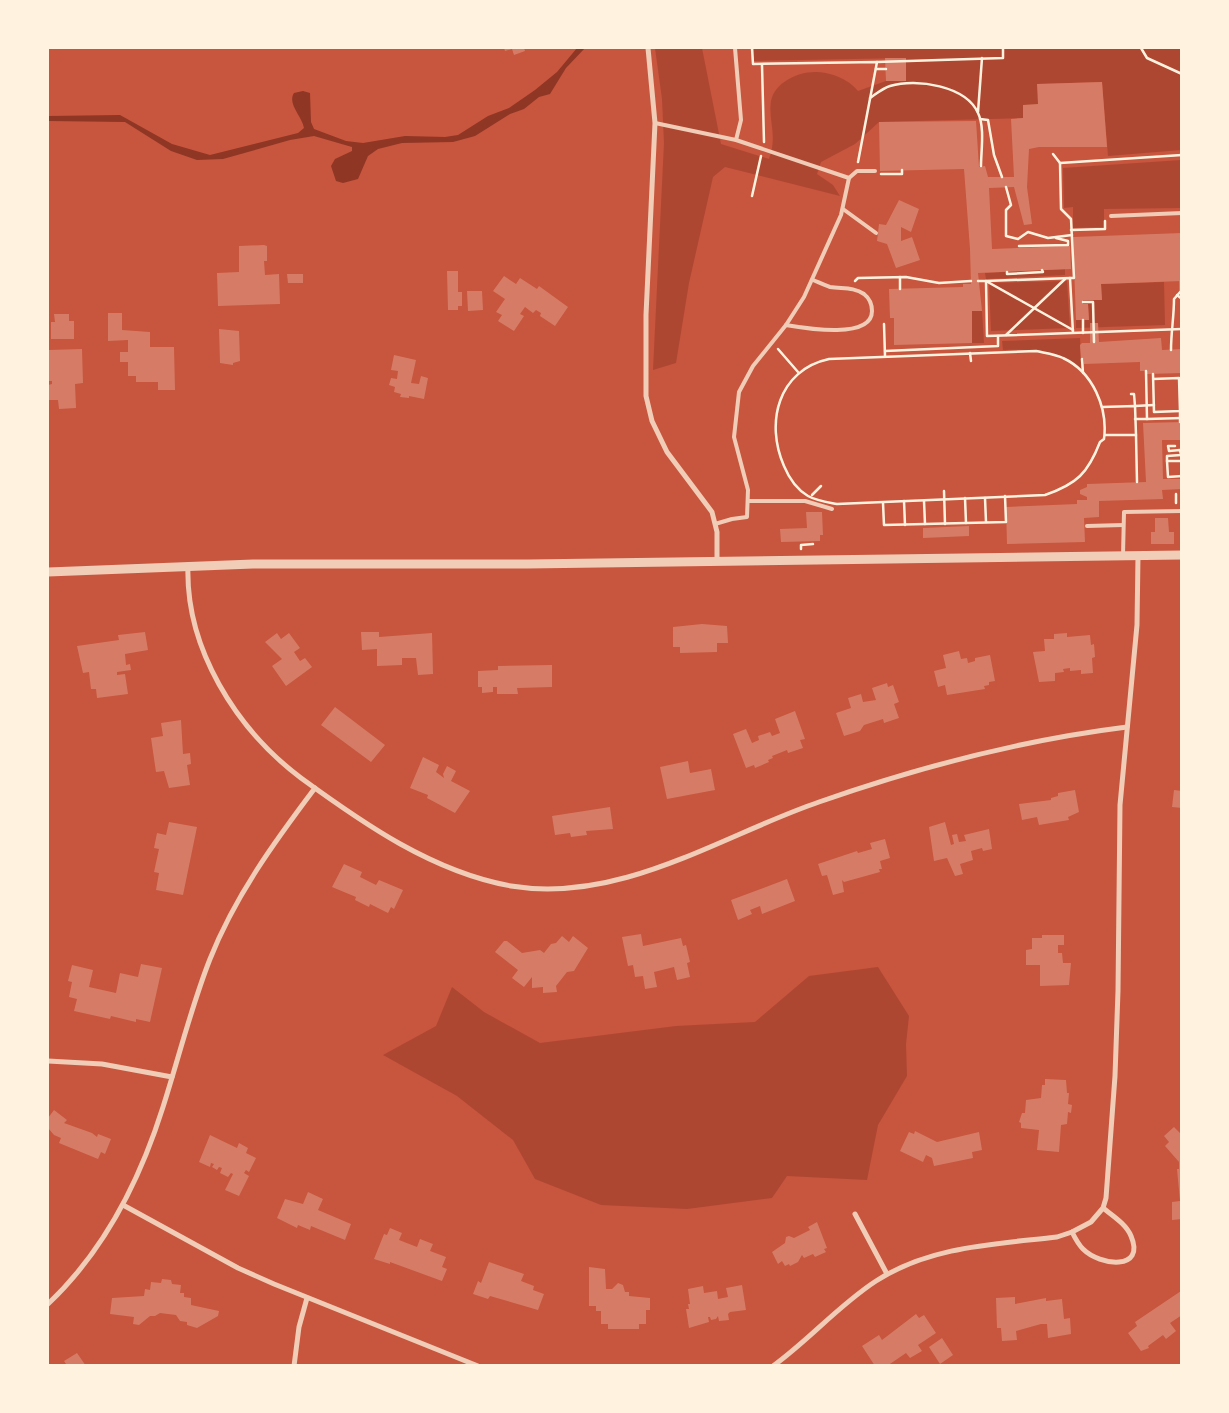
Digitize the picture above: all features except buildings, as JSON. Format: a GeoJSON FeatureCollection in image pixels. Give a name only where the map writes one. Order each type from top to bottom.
{"type":"FeatureCollection","features":[{"type":"Feature","properties":{"kind":"street"},"geometry":{"type":"LineString","coordinates":[[648,48],[655,123],[646,315],[646,396],[658,436],[680,470],[706,503],[715,524],[717,561]]}},
{"type":"Feature","properties":{"kind":"street"},"geometry":{"type":"LineString","coordinates":[[48,572],[188,566],[1181,555]]}},
{"type":"Feature","properties":{"kind":"street"},"geometry":{"type":"LineString","coordinates":[[773,1366],[844,1304],[887,1274],[917,1261],[962,1248],[1057,1237],[1072,1232],[1090,1222],[1103,1208],[1108,1181],[1115,1076],[1119,941],[1118,836],[1138,617],[1138,556]]}},
{"type":"Feature","properties":{"kind":"street"},"geometry":{"type":"LineString","coordinates":[[188,566],[187,588],[191,614],[219,685],[239,715],[262,741],[294,772],[315,788],[393,840],[450,868],[513,886],[577,888],[597,885],[645,872],[794,811],[914,771],[1030,743],[1127,727]]}},
{"type":"Feature","properties":{"kind":"street"},"geometry":{"type":"LineString","coordinates":[[48,1304],[89,1256],[123,1205],[153,1137],[210,958],[231,912],[270,850],[315,788]]}},
{"type":"Feature","properties":{"kind":"street"},"geometry":{"type":"LineString","coordinates":[[48,1061],[102,1064],[172,1077]]}},
{"type":"Feature","properties":{"kind":"street"},"geometry":{"type":"LineString","coordinates":[[123,1205],[238,1268],[307,1298],[478,1366]]}},
{"type":"Feature","properties":{"kind":"street"},"geometry":{"type":"LineString","coordinates":[[1072,1232],[1083,1249],[1098,1259],[1117,1264],[1125,1261],[1132,1250],[1131,1235],[1121,1222],[1103,1208]]}},
{"type":"Feature","properties":{"kind":"street"},"geometry":{"type":"LineString","coordinates":[[855,1214],[887,1274]]}},
{"type":"Feature","properties":{"kind":"street"},"geometry":{"type":"LineString","coordinates":[[294,1366],[299,1327],[307,1298]]}},
{"type":"Feature","properties":{"kind":"lane"},"geometry":{"type":"LineString","coordinates":[[735,48],[742,120],[736,140]]}},
{"type":"Feature","properties":{"kind":"lane"},"geometry":{"type":"LineString","coordinates":[[655,123],[736,140],[849,178]]}},
{"type":"Feature","properties":{"kind":"lane"},"geometry":{"type":"LineString","coordinates":[[715,524],[732,518],[747,518],[748,490],[734,437],[735,410],[746,376],[768,344],[786,325],[813,280],[844,208],[849,178],[857,171],[875,171]]}},
{"type":"Feature","properties":{"kind":"lane"},"geometry":{"type":"LineString","coordinates":[[844,208],[876,233]]}},
{"type":"Feature","properties":{"kind":"lane"},"geometry":{"type":"LineString","coordinates":[[1111,216],[1182,213]]}},
{"type":"Feature","properties":{"kind":"lane"},"geometry":{"type":"LineString","coordinates":[[786,325],[810,330],[858,328],[868,322],[872,314],[872,304],[865,295],[851,289],[830,287],[813,280]]}},
{"type":"Feature","properties":{"kind":"lane"},"geometry":{"type":"LineString","coordinates":[[748,502],[805,501],[832,509]]}},
{"type":"Feature","properties":{"kind":"lane"},"geometry":{"type":"LineString","coordinates":[[1123,556],[1124,512],[1182,511]]}},
{"type":"Feature","properties":{"kind":"lane"},"geometry":{"type":"LineString","coordinates":[[1087,526],[1123,525]]}},
{"type":"Feature","properties":{"kind":"path"},"geometry":{"type":"LineString","coordinates":[[752,48],[753,64],[1003,58],[1003,48]]}},
{"type":"Feature","properties":{"kind":"path"},"geometry":{"type":"LineString","coordinates":[[1141,48],[1147,58],[1182,74]]}},
{"type":"Feature","properties":{"kind":"path"},"geometry":{"type":"LineString","coordinates":[[978,112],[982,58]]}},
{"type":"Feature","properties":{"kind":"path"},"geometry":{"type":"LineString","coordinates":[[857,171],[877,62]]}},
{"type":"Feature","properties":{"kind":"path"},"geometry":{"type":"LineString","coordinates":[[762,64],[764,143]]}},
{"type":"Feature","properties":{"kind":"path"},"geometry":{"type":"LineString","coordinates":[[876,69],[886,69]]}},
{"type":"Feature","properties":{"kind":"path"},"geometry":{"type":"LineString","coordinates":[[870,98],[888,86],[912,83],[941,86],[972,101],[980,118],[982,166]]}},
{"type":"Feature","properties":{"kind":"path"},"geometry":{"type":"LineString","coordinates":[[980,118],[988,120],[990,125],[994,155],[1002,177]]}},
{"type":"Feature","properties":{"kind":"path"},"geometry":{"type":"LineString","coordinates":[[978,281],[1074,278],[1071,219],[1061,209],[1060,163],[1053,154]]}},
{"type":"Feature","properties":{"kind":"path"},"geometry":{"type":"LineString","coordinates":[[752,196],[762,155]]}},
{"type":"Feature","properties":{"kind":"path"},"geometry":{"type":"LineString","coordinates":[[1060,163],[1182,155]]}},
{"type":"Feature","properties":{"kind":"path"},"geometry":{"type":"LineString","coordinates":[[875,171],[882,175],[902,174],[902,170]]}},
{"type":"Feature","properties":{"kind":"path"},"geometry":{"type":"LineString","coordinates":[[1006,187],[1011,205],[1006,210],[1006,236],[1018,239],[1028,232],[1042,237],[1068,241],[1068,245],[1019,246]]}},
{"type":"Feature","properties":{"kind":"path"},"geometry":{"type":"LineString","coordinates":[[1056,238],[1072,235]]}},
{"type":"Feature","properties":{"kind":"path"},"geometry":{"type":"LineString","coordinates":[[1007,272],[1007,274],[1043,272],[1042,270]]}},
{"type":"Feature","properties":{"kind":"path"},"geometry":{"type":"LineString","coordinates":[[1025,273],[1025,280]]}},
{"type":"Feature","properties":{"kind":"path"},"geometry":{"type":"LineString","coordinates":[[900,277],[900,289]]}},
{"type":"Feature","properties":{"kind":"path"},"geometry":{"type":"LineString","coordinates":[[854,281],[858,278],[900,277],[939,282],[971,281]]}},
{"type":"Feature","properties":{"kind":"path"},"geometry":{"type":"LineString","coordinates":[[1070,278],[1073,331]]}},
{"type":"Feature","properties":{"kind":"path"},"geometry":{"type":"LineString","coordinates":[[1006,335],[1065,279]]}},
{"type":"Feature","properties":{"kind":"path"},"geometry":{"type":"LineString","coordinates":[[1171,350],[1174,299],[1181,290],[1180,281]]}},
{"type":"Feature","properties":{"kind":"path"},"geometry":{"type":"LineString","coordinates":[[986,282],[1073,331]]}},
{"type":"Feature","properties":{"kind":"path"},"geometry":{"type":"LineString","coordinates":[[986,282],[987,336],[1073,331],[1084,333],[1182,330]]}},
{"type":"Feature","properties":{"kind":"path"},"geometry":{"type":"LineString","coordinates":[[1177,295],[1182,299]]}},
{"type":"Feature","properties":{"kind":"path"},"geometry":{"type":"LineString","coordinates":[[1083,302],[1093,302],[1094,342]]}},
{"type":"Feature","properties":{"kind":"path"},"geometry":{"type":"LineString","coordinates":[[1083,320],[1084,333]]}},
{"type":"Feature","properties":{"kind":"path"},"geometry":{"type":"LineString","coordinates":[[884,324],[885,356]]}},
{"type":"Feature","properties":{"kind":"path"},"geometry":{"type":"LineString","coordinates":[[885,351],[998,346],[998,336]]}},
{"type":"Feature","properties":{"kind":"path"},"geometry":{"type":"LineString","coordinates":[[768,344],[776,347],[798,372]]}},
{"type":"Feature","properties":{"kind":"path"},"geometry":{"type":"LineString","coordinates":[[1036,351],[1063,358],[1082,372],[1092,384],[1102,407],[1105,436],[1093,460],[1075,482],[1045,495],[904,502],[821,502],[807,496],[790,478],[779,454],[776,420],[782,396],[798,372],[817,361],[829,359],[1036,351]]}},
{"type":"Feature","properties":{"kind":"path"},"geometry":{"type":"LineString","coordinates":[[970,354],[971,362]]}},
{"type":"Feature","properties":{"kind":"path"},"geometry":{"type":"LineString","coordinates":[[1082,359],[1082,372]]}},
{"type":"Feature","properties":{"kind":"path"},"geometry":{"type":"LineString","coordinates":[[1146,371],[1148,419]]}},
{"type":"Feature","properties":{"kind":"path"},"geometry":{"type":"LineString","coordinates":[[1152,374],[1154,412],[1180,411]]}},
{"type":"Feature","properties":{"kind":"path"},"geometry":{"type":"LineString","coordinates":[[1136,420],[1181,420],[1180,378],[1153,379]]}},
{"type":"Feature","properties":{"kind":"path"},"geometry":{"type":"LineString","coordinates":[[1131,394],[1134,394],[1136,420],[1137,482]]}},
{"type":"Feature","properties":{"kind":"path"},"geometry":{"type":"LineString","coordinates":[[1102,407],[1154,405]]}},
{"type":"Feature","properties":{"kind":"path"},"geometry":{"type":"LineString","coordinates":[[1105,436],[1136,435]]}},
{"type":"Feature","properties":{"kind":"path"},"geometry":{"type":"LineString","coordinates":[[1175,446],[1168,446],[1169,451],[1180,450],[1181,455],[1167,456],[1168,477],[1182,476]]}},
{"type":"Feature","properties":{"kind":"path"},"geometry":{"type":"LineString","coordinates":[[1167,461],[1182,461]]}},
{"type":"Feature","properties":{"kind":"path"},"geometry":{"type":"LineString","coordinates":[[944,491],[946,524]]}},
{"type":"Feature","properties":{"kind":"path"},"geometry":{"type":"LineString","coordinates":[[883,502],[884,526],[1006,522],[1005,496]]}},
{"type":"Feature","properties":{"kind":"path"},"geometry":{"type":"LineString","coordinates":[[965,498],[966,523]]}},
{"type":"Feature","properties":{"kind":"path"},"geometry":{"type":"LineString","coordinates":[[985,498],[986,522]]}},
{"type":"Feature","properties":{"kind":"path"},"geometry":{"type":"LineString","coordinates":[[924,501],[925,524]]}},
{"type":"Feature","properties":{"kind":"path"},"geometry":{"type":"LineString","coordinates":[[904,502],[905,525]]}},
{"type":"Feature","properties":{"kind":"path"},"geometry":{"type":"LineString","coordinates":[[801,551],[801,545],[813,544]]}},
{"type":"Feature","properties":{"kind":"shaded area"},"geometry":{"type":"Polygon","coordinates":[[[577,48],[585,48],[566,68],[550,94],[539,97],[524,109],[510,114],[475,136],[453,142],[402,143],[378,149],[368,156],[358,179],[343,183],[336,181],[331,166],[335,159],[352,151],[352,147],[314,136],[290,140],[223,159],[197,160],[171,151],[125,122],[48,121],[48,116],[120,115],[172,144],[210,155],[298,133],[304,128],[292,97],[294,93],[303,91],[310,93],[311,122],[314,129],[346,141],[363,143],[405,136],[445,137],[458,135],[488,116],[509,108],[557,72],[577,48]]]}},
{"type":"Feature","properties":{"kind":"shaded area"},"geometry":{"type":"Polygon","coordinates":[[[655,48],[702,48],[721,144],[769,159],[773,142],[771,101],[777,88],[783,83],[803,73],[817,72],[834,75],[845,80],[858,91],[886,81],[906,81],[906,58],[754,61],[754,48],[1181,48],[1181,150],[1108,156],[1102,82],[1038,84],[1038,104],[1023,118],[879,122],[855,144],[821,162],[817,174],[833,185],[840,196],[725,167],[713,177],[689,283],[676,363],[653,370],[664,143],[662,99],[655,48]]]}},
{"type":"Feature","properties":{"kind":"shaded area"},"geometry":{"type":"Polygon","coordinates":[[[1181,160],[1181,208],[1104,209],[1104,227],[1073,228],[1073,207],[1064,208],[1063,168],[1181,160]]]}},
{"type":"Feature","properties":{"kind":"shaded area"},"geometry":{"type":"Polygon","coordinates":[[[1065,269],[1065,275],[986,279],[985,273],[1065,269]]]}},
{"type":"Feature","properties":{"kind":"shaded area"},"geometry":{"type":"Polygon","coordinates":[[[1067,281],[1070,328],[991,331],[989,283],[1067,281]]]}},
{"type":"Feature","properties":{"kind":"shaded area"},"geometry":{"type":"Polygon","coordinates":[[[1164,282],[1165,325],[1076,328],[1076,320],[1089,319],[1088,304],[1083,304],[1083,300],[1102,300],[1101,284],[1164,282]]]}},
{"type":"Feature","properties":{"kind":"shaded area"},"geometry":{"type":"Polygon","coordinates":[[[972,311],[982,311],[984,343],[972,343],[972,311]]]}},
{"type":"Feature","properties":{"kind":"shaded area"},"geometry":{"type":"Polygon","coordinates":[[[1080,338],[1081,369],[1053,354],[1024,350],[1003,350],[1002,341],[1080,338]]]}},
{"type":"Feature","properties":{"kind":"shaded area"},"geometry":{"type":"Polygon","coordinates":[[[878,967],[909,1016],[906,1044],[907,1076],[878,1125],[867,1180],[787,1176],[772,1198],[687,1209],[601,1205],[535,1179],[513,1140],[457,1096],[383,1055],[436,1026],[452,987],[484,1012],[540,1043],[676,1026],[755,1022],[809,976],[878,967]]]}}]}
